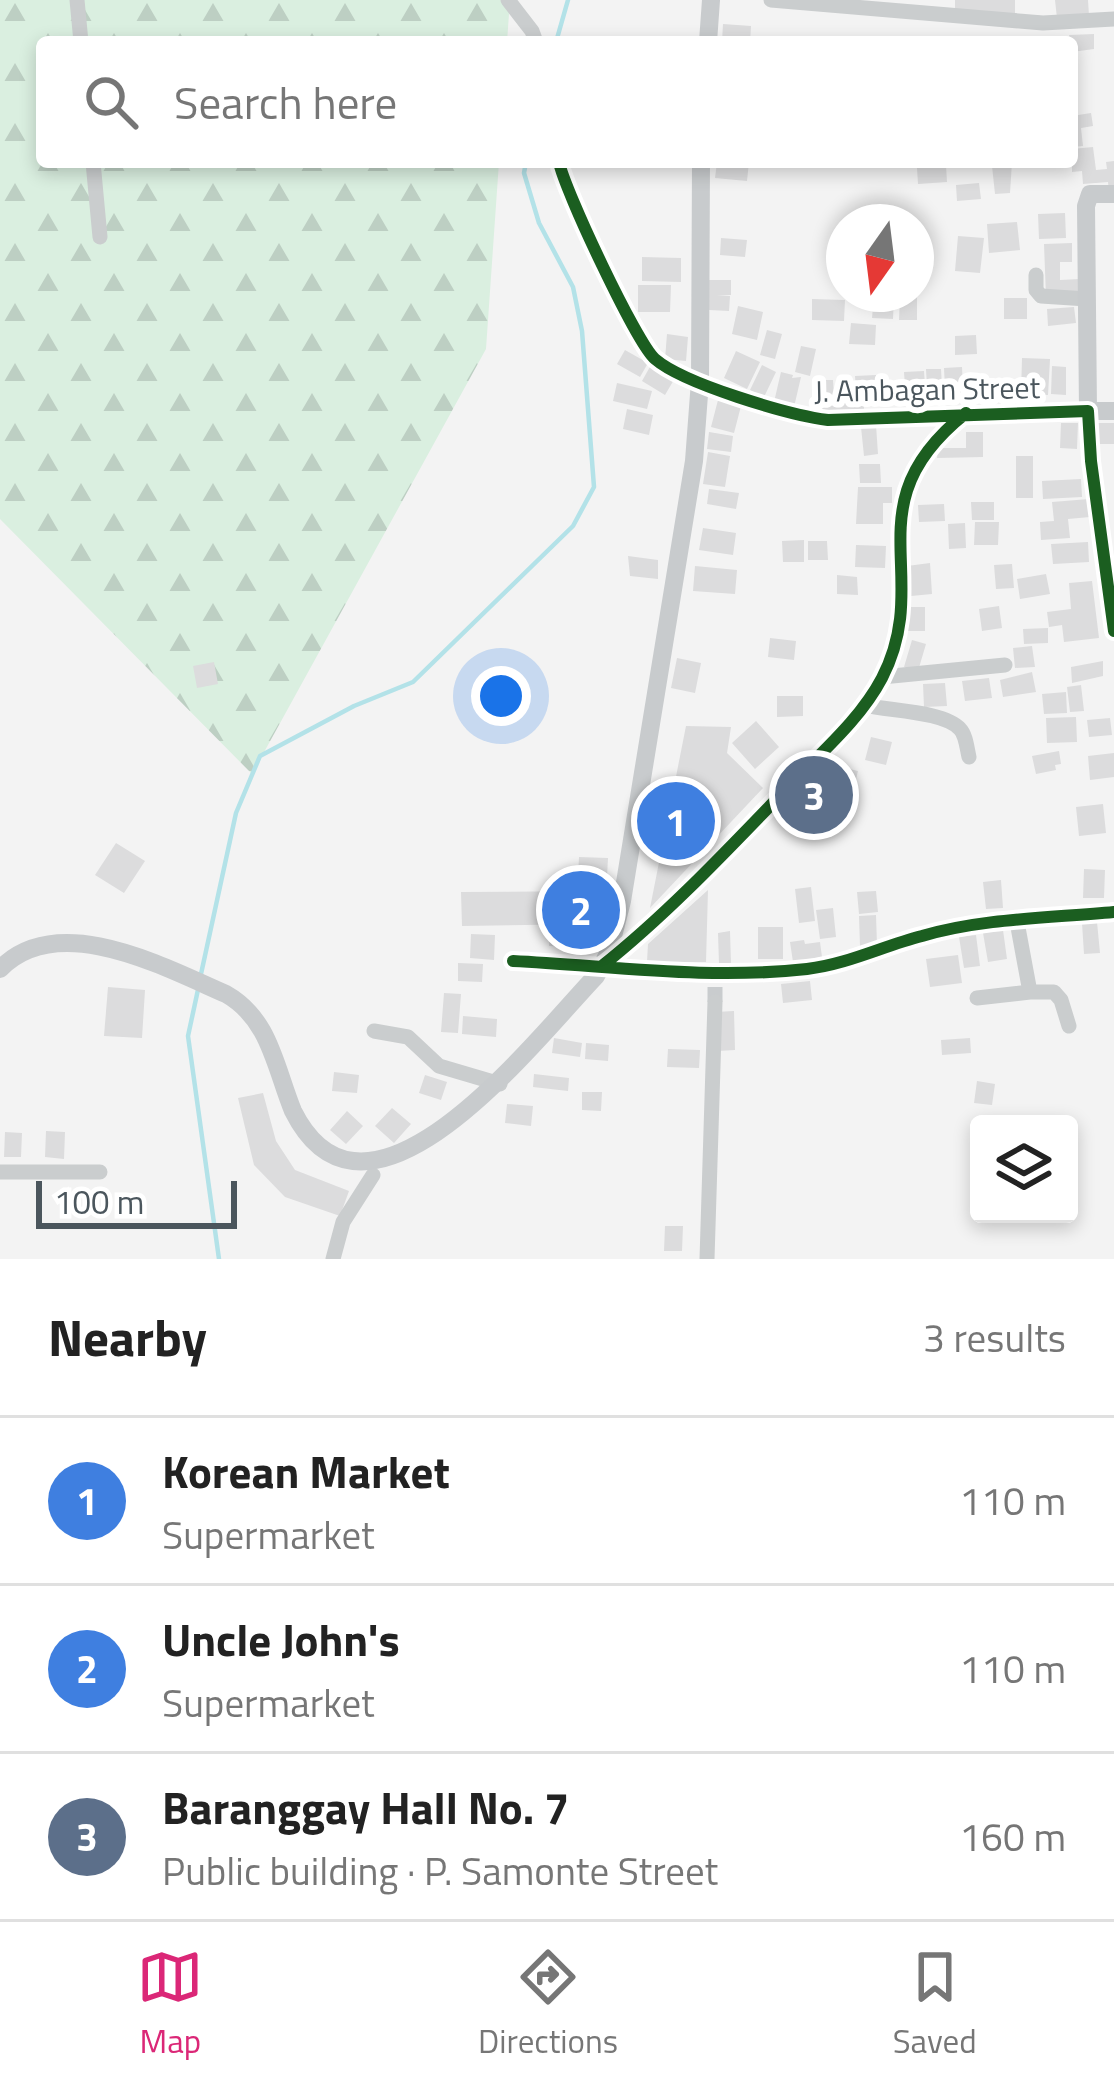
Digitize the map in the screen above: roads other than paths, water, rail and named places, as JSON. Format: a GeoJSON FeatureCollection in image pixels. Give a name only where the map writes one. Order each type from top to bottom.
{"type":"FeatureCollection","features":[{"type":"Feature","properties":{"kind":"main road"},"geometry":{"type":"LineString","coordinates":[[708,36],[711,0]]}},
{"type":"Feature","properties":{"kind":"main road"},"geometry":{"type":"LineString","coordinates":[[3,957],[93,944],[118,948],[243,1004],[264,1030],[314,1153],[340,1170],[373,1175],[423,1157],[500,1084],[602,966],[622,901],[694,460],[700,381],[701,168]]}},
{"type":"Feature","properties":{"kind":"main road"},"geometry":{"type":"LineString","coordinates":[[1088,411],[1086,197],[1114,194]]}},
{"type":"Feature","properties":{"kind":"main road","name":"J. Ambagan Street"},"geometry":{"type":"LineString","coordinates":[[1088,411],[1114,411]]}},
{"type":"Feature","properties":{"kind":"street"},"geometry":{"type":"LineString","coordinates":[[77,0],[80,36]]}},
{"type":"Feature","properties":{"kind":"street"},"geometry":{"type":"LineString","coordinates":[[508,0],[534,36]]}},
{"type":"Feature","properties":{"kind":"street"},"geometry":{"type":"LineString","coordinates":[[771,0],[1042,22],[1114,19]]}},
{"type":"Feature","properties":{"kind":"street"},"geometry":{"type":"LineString","coordinates":[[94,168],[100,237]]}},
{"type":"Feature","properties":{"kind":"street","name":"J. Ambagan Street"},"geometry":{"type":"LineString","coordinates":[[561,168],[572,204],[648,352],[672,370],[790,415],[828,420],[1088,411]]}},
{"type":"Feature","properties":{"kind":"street"},"geometry":{"type":"LineString","coordinates":[[1036,274],[1041,296],[1087,299]]}},
{"type":"Feature","properties":{"kind":"street"},"geometry":{"type":"LineString","coordinates":[[1088,411],[1114,631]]}},
{"type":"Feature","properties":{"kind":"street"},"geometry":{"type":"LineString","coordinates":[[602,966],[638,937],[865,705],[899,638],[901,522],[908,480],[926,450],[966,413]]}},
{"type":"Feature","properties":{"kind":"street"},"geometry":{"type":"LineString","coordinates":[[882,677],[1005,665]]}},
{"type":"Feature","properties":{"kind":"street"},"geometry":{"type":"LineString","coordinates":[[865,705],[953,724],[960,729],[969,757]]}},
{"type":"Feature","properties":{"kind":"street"},"geometry":{"type":"LineString","coordinates":[[513,961],[715,978],[850,961],[922,936],[1114,912]]}},
{"type":"Feature","properties":{"kind":"street"},"geometry":{"type":"LineString","coordinates":[[1017,922],[1030,992]]}},
{"type":"Feature","properties":{"kind":"street"},"geometry":{"type":"LineString","coordinates":[[977,998],[1054,992],[1070,1026]]}},
{"type":"Feature","properties":{"kind":"street"},"geometry":{"type":"LineString","coordinates":[[707,1259],[715,1002]]}},
{"type":"Feature","properties":{"kind":"street"},"geometry":{"type":"LineString","coordinates":[[374,1031],[409,1037],[439,1066],[500,1084]]}},
{"type":"Feature","properties":{"kind":"street"},"geometry":{"type":"LineString","coordinates":[[0,1172],[100,1172]]}},
{"type":"Feature","properties":{"kind":"street"},"geometry":{"type":"LineString","coordinates":[[333,1259],[343,1222],[373,1175]]}},
{"type":"Feature","properties":{"kind":"waterway"},"geometry":{"type":"LineString","coordinates":[[558,36],[568,0]]}},
{"type":"Feature","properties":{"kind":"waterway"},"geometry":{"type":"LineString","coordinates":[[201,974],[236,813],[260,756],[354,706],[413,682],[573,526],[594,487],[582,331],[573,287],[539,223],[525,168]]}},
{"type":"Feature","properties":{"kind":"waterway"},"geometry":{"type":"LineString","coordinates":[[199,985],[188,1036],[219,1259]]}},
{"type":"Feature","properties":{"kind":"tunnel"},"geometry":{"type":"LineString","coordinates":[[715,981],[715,1002]]}},
{"type":"Feature","properties":{"kind":"place","name":"Baranggay Hall No. 7"},"geometry":{"type":"Point","coordinates":[814,795]}},
{"type":"Feature","properties":{"kind":"place","name":"Korean Market"},"geometry":{"type":"Point","coordinates":[676,821]}},
{"type":"Feature","properties":{"kind":"place","name":"Uncle John's"},"geometry":{"type":"Point","coordinates":[581,910]}}]}
